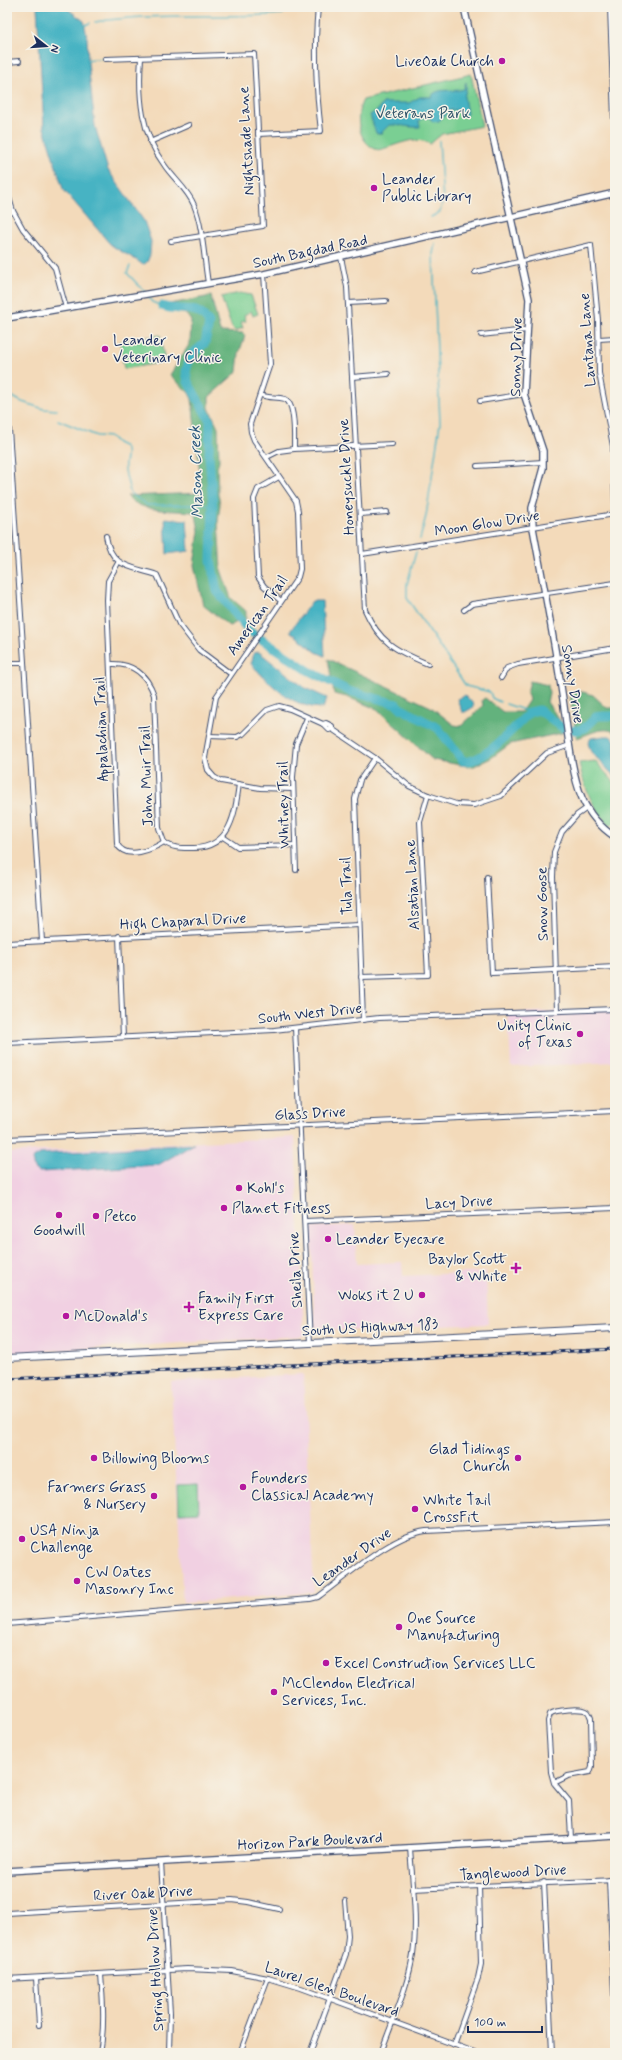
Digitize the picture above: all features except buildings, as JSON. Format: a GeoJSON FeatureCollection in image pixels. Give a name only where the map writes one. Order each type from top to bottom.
{"type":"FeatureCollection","features":[{"type":"Feature","properties":{"kind":"main road","name":"South US Highway 183"},"geometry":{"type":"LineString","coordinates":[[7,1358],[615,1328]]}},
{"type":"Feature","properties":{"kind":"street"},"geometry":{"type":"LineString","coordinates":[[258,134],[321,131],[316,77],[316,29],[318,7]]}},
{"type":"Feature","properties":{"kind":"street","name":"Sonny Drive"},"geometry":{"type":"LineString","coordinates":[[464,7],[522,262],[528,299],[524,394],[540,438],[543,462],[532,508],[533,528],[557,657],[570,745],[579,791],[587,808],[598,822],[615,837]]}},
{"type":"Feature","properties":{"kind":"street"},"geometry":{"type":"LineString","coordinates":[[610,7],[615,148]]}},
{"type":"Feature","properties":{"kind":"street","name":"Nightshade Lane"},"geometry":{"type":"LineString","coordinates":[[141,58],[254,54],[263,226],[201,236]]}},
{"type":"Feature","properties":{"kind":"street"},"geometry":{"type":"LineString","coordinates":[[105,59],[141,58],[141,110],[150,142],[164,165],[188,193],[194,205],[201,236],[208,284]]}},
{"type":"Feature","properties":{"kind":"street"},"geometry":{"type":"LineString","coordinates":[[7,62],[19,61]]}},
{"type":"Feature","properties":{"kind":"street"},"geometry":{"type":"LineString","coordinates":[[150,142],[189,125]]}},
{"type":"Feature","properties":{"kind":"street"},"geometry":{"type":"LineString","coordinates":[[7,191],[13,211],[23,229],[55,268],[66,308]]}},
{"type":"Feature","properties":{"kind":"street","name":"South Bagdad Road"},"geometry":{"type":"LineString","coordinates":[[7,318],[264,274],[615,193]]}},
{"type":"Feature","properties":{"kind":"street"},"geometry":{"type":"LineString","coordinates":[[7,213],[13,211]]}},
{"type":"Feature","properties":{"kind":"street"},"geometry":{"type":"LineString","coordinates":[[171,241],[201,236]]}},
{"type":"Feature","properties":{"kind":"street","name":"Lantana Lane"},"geometry":{"type":"LineString","coordinates":[[522,262],[591,245],[599,339],[599,373],[613,446],[615,504]]}},
{"type":"Feature","properties":{"kind":"street","name":"Honeysuckle Drive"},"geometry":{"type":"LineString","coordinates":[[341,257],[347,280],[365,610],[373,627],[388,645],[406,655],[428,664]]}},
{"type":"Feature","properties":{"kind":"street"},"geometry":{"type":"LineString","coordinates":[[475,272],[522,262]]}},
{"type":"Feature","properties":{"kind":"street","name":"American Trail"},"geometry":{"type":"LineString","coordinates":[[264,274],[270,358],[269,369],[250,428],[254,440],[267,457],[297,506],[300,569],[298,577],[214,701],[206,758],[208,770],[217,779],[269,789],[292,789]]}},
{"type":"Feature","properties":{"kind":"street"},"geometry":{"type":"LineString","coordinates":[[348,303],[386,301]]}},
{"type":"Feature","properties":{"kind":"street"},"geometry":{"type":"LineString","coordinates":[[481,335],[527,330]]}},
{"type":"Feature","properties":{"kind":"street"},"geometry":{"type":"LineString","coordinates":[[599,339],[615,338]]}},
{"type":"Feature","properties":{"kind":"street"},"geometry":{"type":"LineString","coordinates":[[352,377],[388,374]]}},
{"type":"Feature","properties":{"kind":"street"},"geometry":{"type":"LineString","coordinates":[[480,401],[524,394]]}},
{"type":"Feature","properties":{"kind":"street"},"geometry":{"type":"LineString","coordinates":[[261,395],[270,399],[285,399],[290,403],[292,410],[294,449]]}},
{"type":"Feature","properties":{"kind":"street"},"geometry":{"type":"LineString","coordinates":[[7,398],[42,941]]}},
{"type":"Feature","properties":{"kind":"street"},"geometry":{"type":"LineString","coordinates":[[267,457],[279,451],[294,449],[392,444]]}},
{"type":"Feature","properties":{"kind":"street"},"geometry":{"type":"LineString","coordinates":[[477,466],[543,462]]}},
{"type":"Feature","properties":{"kind":"street"},"geometry":{"type":"LineString","coordinates":[[279,477],[258,489],[254,499],[258,577],[261,584],[281,601]]}},
{"type":"Feature","properties":{"kind":"street"},"geometry":{"type":"LineString","coordinates":[[360,514],[387,512]]}},
{"type":"Feature","properties":{"kind":"street","name":"Moon Glow Drive"},"geometry":{"type":"LineString","coordinates":[[362,554],[615,514]]}},
{"type":"Feature","properties":{"kind":"street"},"geometry":{"type":"LineString","coordinates":[[106,536],[108,549],[118,563],[157,575],[178,624],[199,650],[232,674]]}},
{"type":"Feature","properties":{"kind":"street","name":"Appalachian Trail"},"geometry":{"type":"LineString","coordinates":[[118,563],[108,581],[107,600],[111,664],[117,844],[120,849],[126,852],[146,851],[164,842]]}},
{"type":"Feature","properties":{"kind":"street"},"geometry":{"type":"LineString","coordinates":[[464,610],[472,604],[615,583]]}},
{"type":"Feature","properties":{"kind":"street"},"geometry":{"type":"LineString","coordinates":[[501,678],[508,668],[557,657],[615,648]]}},
{"type":"Feature","properties":{"kind":"street"},"geometry":{"type":"LineString","coordinates":[[7,663],[24,663]]}},
{"type":"Feature","properties":{"kind":"street","name":"John Muir Trail"},"geometry":{"type":"LineString","coordinates":[[111,664],[126,664],[135,669],[151,687],[154,695],[160,828],[164,842],[178,848],[202,848],[214,844],[223,837]]}},
{"type":"Feature","properties":{"kind":"street"},"geometry":{"type":"LineString","coordinates":[[209,736],[230,738],[240,736],[268,710],[274,707],[286,707],[307,718],[324,724],[329,724],[332,729],[375,758],[409,786],[428,795],[456,804],[474,805],[501,796],[547,753],[570,745]]}},
{"type":"Feature","properties":{"kind":"street","name":"Whitney Trail"},"geometry":{"type":"LineString","coordinates":[[296,870],[292,789],[296,744],[307,718]]}},
{"type":"Feature","properties":{"kind":"street","name":"Tula Trail"},"geometry":{"type":"LineString","coordinates":[[363,1020],[355,799],[360,780],[375,758]]}},
{"type":"Feature","properties":{"kind":"street"},"geometry":{"type":"LineString","coordinates":[[239,784],[234,813],[223,837],[238,847],[295,845]]}},
{"type":"Feature","properties":{"kind":"street","name":"Alsatian Lane"},"geometry":{"type":"LineString","coordinates":[[361,977],[428,975],[420,822],[428,795]]}},
{"type":"Feature","properties":{"kind":"street","name":"Snow Goose"},"geometry":{"type":"LineString","coordinates":[[557,1011],[553,863],[554,852],[562,832],[577,815],[587,808]]}},
{"type":"Feature","properties":{"kind":"street"},"geometry":{"type":"LineString","coordinates":[[488,877],[492,973],[615,967]]}},
{"type":"Feature","properties":{"kind":"street","name":"High Chaparal Drive"},"geometry":{"type":"LineString","coordinates":[[7,943],[119,936],[359,925]]}},
{"type":"Feature","properties":{"kind":"street"},"geometry":{"type":"LineString","coordinates":[[119,936],[123,1037]]}},
{"type":"Feature","properties":{"kind":"street","name":"South West Drive"},"geometry":{"type":"LineString","coordinates":[[7,1043],[295,1028],[363,1020],[615,1009]]}},
{"type":"Feature","properties":{"kind":"street","name":"Sheila Drive"},"geometry":{"type":"LineString","coordinates":[[295,1028],[310,1343]]}},
{"type":"Feature","properties":{"kind":"street","name":"Glass Drive"},"geometry":{"type":"LineString","coordinates":[[7,1139],[615,1111]]}},
{"type":"Feature","properties":{"kind":"street","name":"Lacy Drive"},"geometry":{"type":"LineString","coordinates":[[305,1221],[615,1208]]}},
{"type":"Feature","properties":{"kind":"street","name":"Leander Drive"},"geometry":{"type":"LineString","coordinates":[[7,1624],[310,1599],[318,1597],[396,1540],[414,1533],[426,1531],[615,1522]]}},
{"type":"Feature","properties":{"kind":"street"},"geometry":{"type":"LineString","coordinates":[[554,1783],[568,1776],[590,1772],[592,1766],[591,1718],[588,1712],[583,1709],[554,1711],[550,1714],[550,1772],[554,1783],[569,1801],[571,1838]]}},
{"type":"Feature","properties":{"kind":"street","name":"Horizon Park Boulevard"},"geometry":{"type":"LineString","coordinates":[[7,1871],[615,1836]]}},
{"type":"Feature","properties":{"kind":"street"},"geometry":{"type":"LineString","coordinates":[[380,2053],[409,1973],[413,1955],[415,1936],[410,1847]]}},
{"type":"Feature","properties":{"kind":"street","name":"Spring Hollow Drive"},"geometry":{"type":"LineString","coordinates":[[161,1862],[170,2029],[169,2053]]}},
{"type":"Feature","properties":{"kind":"street"},"geometry":{"type":"LineString","coordinates":[[609,1880],[615,2016]]}},
{"type":"Feature","properties":{"kind":"street","name":"Tanglewood Drive"},"geometry":{"type":"LineString","coordinates":[[412,1889],[615,1880]]}},
{"type":"Feature","properties":{"kind":"street"},"geometry":{"type":"LineString","coordinates":[[544,1882],[552,2053]]}},
{"type":"Feature","properties":{"kind":"street"},"geometry":{"type":"LineString","coordinates":[[454,2045],[478,1978],[481,1964],[479,1886]]}},
{"type":"Feature","properties":{"kind":"street","name":"River Oak Drive"},"geometry":{"type":"LineString","coordinates":[[7,1913],[240,1901],[278,1909]]}},
{"type":"Feature","properties":{"kind":"street"},"geometry":{"type":"LineString","coordinates":[[310,2053],[347,1948],[345,1901]]}},
{"type":"Feature","properties":{"kind":"street","name":"Laurel Glen Boulevard"},"geometry":{"type":"LineString","coordinates":[[7,1980],[167,1970],[224,1970],[268,1978],[477,2053]]}},
{"type":"Feature","properties":{"kind":"street"},"geometry":{"type":"LineString","coordinates":[[100,2053],[103,2039],[104,2013],[101,1974]]}},
{"type":"Feature","properties":{"kind":"street"},"geometry":{"type":"LineString","coordinates":[[36,1978],[39,2025]]}},
{"type":"Feature","properties":{"kind":"street"},"geometry":{"type":"LineString","coordinates":[[240,2053],[268,1978]]}},
{"type":"Feature","properties":{"kind":"shaded area"},"geometry":{"type":"Polygon","coordinates":[[[615,1009],[615,1062],[511,1067],[508,1013],[615,1009]]]}},
{"type":"Feature","properties":{"kind":"shaded area"},"geometry":{"type":"Polygon","coordinates":[[[295,1137],[304,1336],[7,1353],[7,1153],[295,1137]]]}},
{"type":"Feature","properties":{"kind":"shaded area"},"geometry":{"type":"Polygon","coordinates":[[[355,1225],[357,1264],[402,1262],[403,1276],[486,1272],[488,1324],[315,1331],[311,1227],[355,1225]]]}},
{"type":"Feature","properties":{"kind":"shaded area","name":"Founders Classical Academy"},"geometry":{"type":"Polygon","coordinates":[[[303,1374],[314,1592],[183,1603],[171,1382],[303,1374]]]}},
{"type":"Feature","properties":{"kind":"green space","name":"Veterans Park"},"geometry":{"type":"Polygon","coordinates":[[[471,74],[482,126],[442,134],[430,144],[417,140],[404,142],[378,150],[371,147],[362,136],[359,114],[360,106],[363,100],[471,74]]]}},
{"type":"Feature","properties":{"kind":"green space"},"geometry":{"type":"Polygon","coordinates":[[[240,293],[251,295],[258,314],[253,316],[251,311],[244,315],[246,321],[241,322],[243,328],[235,331],[232,328],[221,297],[240,293]]]}},
{"type":"Feature","properties":{"kind":"green space"},"geometry":{"type":"Polygon","coordinates":[[[211,296],[220,332],[243,333],[245,336],[239,353],[237,372],[209,397],[209,408],[218,427],[219,461],[217,467],[220,504],[218,521],[221,570],[231,598],[246,611],[246,618],[229,626],[203,605],[194,565],[199,531],[196,515],[192,512],[166,511],[148,508],[133,501],[127,496],[202,493],[192,399],[189,393],[170,375],[190,343],[191,321],[186,314],[162,309],[165,305],[211,296]]]}},
{"type":"Feature","properties":{"kind":"green space"},"geometry":{"type":"Polygon","coordinates":[[[160,335],[165,362],[124,369],[120,342],[160,335]]]}},
{"type":"Feature","properties":{"kind":"green space"},"geometry":{"type":"Polygon","coordinates":[[[328,659],[431,707],[454,725],[461,726],[483,706],[482,700],[485,698],[503,712],[521,712],[529,700],[527,693],[530,681],[548,685],[549,694],[547,702],[561,722],[562,733],[510,744],[491,758],[472,767],[433,760],[377,709],[347,697],[334,694],[328,659]]]}},
{"type":"Feature","properties":{"kind":"green space"},"geometry":{"type":"Polygon","coordinates":[[[583,692],[593,695],[607,708],[615,708],[615,732],[610,730],[601,730],[577,738],[570,696],[571,693],[583,692]]]}},
{"type":"Feature","properties":{"kind":"green space"},"geometry":{"type":"Polygon","coordinates":[[[595,761],[615,783],[615,823],[610,826],[603,819],[593,804],[579,763],[595,761]]]}},
{"type":"Feature","properties":{"kind":"green space"},"geometry":{"type":"Polygon","coordinates":[[[198,1484],[199,1512],[179,1513],[178,1485],[198,1484]]]}},
{"type":"Feature","properties":{"kind":"water"},"geometry":{"type":"Polygon","coordinates":[[[37,7],[65,7],[84,21],[87,37],[88,63],[95,126],[108,170],[144,221],[151,241],[150,255],[147,262],[143,265],[110,244],[63,189],[44,128],[37,7]]]}},
{"type":"Feature","properties":{"kind":"water"},"geometry":{"type":"Polygon","coordinates":[[[466,82],[464,97],[467,114],[465,116],[458,110],[450,110],[439,121],[433,122],[429,117],[424,117],[419,121],[420,127],[389,125],[380,134],[376,133],[370,115],[378,110],[383,103],[409,103],[420,97],[431,97],[437,92],[464,89],[466,82]]]}},
{"type":"Feature","properties":{"kind":"water"},"geometry":{"type":"Polygon","coordinates":[[[165,518],[187,520],[189,551],[167,554],[165,518]]]}},
{"type":"Feature","properties":{"kind":"water"},"geometry":{"type":"Polygon","coordinates":[[[312,601],[322,601],[325,656],[316,652],[290,631],[312,601]]]}},
{"type":"Feature","properties":{"kind":"water"},"geometry":{"type":"Polygon","coordinates":[[[259,652],[305,688],[327,698],[323,708],[312,707],[292,700],[266,680],[251,664],[254,653],[259,652]]]}},
{"type":"Feature","properties":{"kind":"water"},"geometry":{"type":"Polygon","coordinates":[[[465,695],[474,705],[472,708],[462,712],[457,699],[465,695]]]}},
{"type":"Feature","properties":{"kind":"water"},"geometry":{"type":"Polygon","coordinates":[[[610,736],[615,740],[615,777],[591,752],[588,743],[591,738],[610,736]]]}},
{"type":"Feature","properties":{"kind":"water"},"geometry":{"type":"Polygon","coordinates":[[[194,1144],[158,1165],[40,1172],[34,1169],[32,1159],[40,1154],[194,1144]]]}},
{"type":"Feature","properties":{"kind":"waterway"},"geometry":{"type":"LineString","coordinates":[[95,22],[165,16],[236,16],[283,14]]}},
{"type":"Feature","properties":{"kind":"waterway"},"geometry":{"type":"LineString","coordinates":[[85,25],[90,23]]}},
{"type":"Feature","properties":{"kind":"waterway"},"geometry":{"type":"LineString","coordinates":[[86,60],[104,58]]}},
{"type":"Feature","properties":{"kind":"waterway"},"geometry":{"type":"LineString","coordinates":[[431,217],[440,212],[443,200],[439,141]]}},
{"type":"Feature","properties":{"kind":"waterway"},"geometry":{"type":"LineString","coordinates":[[420,539],[426,516],[440,423],[433,254],[435,243]]}},
{"type":"Feature","properties":{"kind":"waterway","name":"Mason Creek"},"geometry":{"type":"LineString","coordinates":[[130,266],[127,273],[145,292]]}},
{"type":"Feature","properties":{"kind":"waterway","name":"Mason Creek"},"geometry":{"type":"LineString","coordinates":[[147,295],[152,302],[162,306]]}},
{"type":"Feature","properties":{"kind":"waterway","name":"Mason Creek"},"geometry":{"type":"LineString","coordinates":[[162,306],[188,309],[199,312],[209,323],[205,343],[190,356],[186,372],[188,382],[210,421],[209,455],[213,505],[211,560],[217,591],[249,631],[254,634]]}},
{"type":"Feature","properties":{"kind":"waterway"},"geometry":{"type":"LineString","coordinates":[[11,396],[22,402],[44,409],[57,410]]}},
{"type":"Feature","properties":{"kind":"waterway"},"geometry":{"type":"LineString","coordinates":[[58,420],[97,436],[111,437],[117,443],[125,447],[127,453],[125,469],[130,493],[147,505],[213,505]]}},
{"type":"Feature","properties":{"kind":"waterway"},"geometry":{"type":"LineString","coordinates":[[416,552],[407,584],[407,598],[466,686],[490,692],[492,698],[500,702]]}},
{"type":"Feature","properties":{"kind":"waterway","name":"Mason Creek"},"geometry":{"type":"LineString","coordinates":[[261,639],[309,671],[349,691],[397,704],[402,709],[438,728],[463,761],[471,761],[489,751],[530,712],[539,710],[563,728]]}},
{"type":"Feature","properties":{"kind":"waterway"},"geometry":{"type":"LineString","coordinates":[[506,704],[530,712]]}},
{"type":"Feature","properties":{"kind":"waterway","name":"Mason Creek"},"geometry":{"type":"LineString","coordinates":[[574,730],[581,730],[590,724],[597,716],[615,716]]}},
{"type":"Feature","properties":{"kind":"railway"},"geometry":{"type":"LineString","coordinates":[[7,1379],[615,1349]]}},
{"type":"Feature","properties":{"kind":"place","name":"LiveOak Church"},"geometry":{"type":"Point","coordinates":[502,61]}},
{"type":"Feature","properties":{"kind":"place","name":"Leander Public Library"},"geometry":{"type":"Point","coordinates":[374,188]}},
{"type":"Feature","properties":{"kind":"place","name":"Leander Veterinary Clinic"},"geometry":{"type":"Point","coordinates":[105,349]}},
{"type":"Feature","properties":{"kind":"place","name":"Unity Clinic of Texas"},"geometry":{"type":"Point","coordinates":[580,1034]}},
{"type":"Feature","properties":{"kind":"place","name":"Kohl's"},"geometry":{"type":"Point","coordinates":[239,1188]}},
{"type":"Feature","properties":{"kind":"place","name":"Planet Fitness"},"geometry":{"type":"Point","coordinates":[224,1208]}},
{"type":"Feature","properties":{"kind":"place","name":"Goodwill"},"geometry":{"type":"Point","coordinates":[59,1215]}},
{"type":"Feature","properties":{"kind":"place","name":"Petco"},"geometry":{"type":"Point","coordinates":[96,1216]}},
{"type":"Feature","properties":{"kind":"place","name":"Leander Eyecare"},"geometry":{"type":"Point","coordinates":[328,1239]}},
{"type":"Feature","properties":{"kind":"place","name":"Baylor Scott & White"},"geometry":{"type":"Point","coordinates":[516,1268]}},
{"type":"Feature","properties":{"kind":"place","name":"Woks it 2 U"},"geometry":{"type":"Point","coordinates":[422,1295]}},
{"type":"Feature","properties":{"kind":"place","name":"Family First Express Care"},"geometry":{"type":"Point","coordinates":[189,1307]}},
{"type":"Feature","properties":{"kind":"place","name":"McDonald's"},"geometry":{"type":"Point","coordinates":[66,1316]}},
{"type":"Feature","properties":{"kind":"place","name":"Billowing Blooms"},"geometry":{"type":"Point","coordinates":[94,1458]}},
{"type":"Feature","properties":{"kind":"place","name":"Glad Tidings Church"},"geometry":{"type":"Point","coordinates":[518,1458]}},
{"type":"Feature","properties":{"kind":"place","name":"Founders Classical Academy"},"geometry":{"type":"Point","coordinates":[243,1487]}},
{"type":"Feature","properties":{"kind":"place","name":"Farmers Grass & Nursery"},"geometry":{"type":"Point","coordinates":[154,1496]}},
{"type":"Feature","properties":{"kind":"place","name":"White Tail CrossFit"},"geometry":{"type":"Point","coordinates":[415,1509]}},
{"type":"Feature","properties":{"kind":"place","name":"USA Ninja Challenge"},"geometry":{"type":"Point","coordinates":[22,1539]}},
{"type":"Feature","properties":{"kind":"place","name":"CW Oates Masonry Inc"},"geometry":{"type":"Point","coordinates":[77,1581]}},
{"type":"Feature","properties":{"kind":"place","name":"One Source Manufacturing"},"geometry":{"type":"Point","coordinates":[399,1627]}},
{"type":"Feature","properties":{"kind":"place","name":"Excel Construction Services LLC"},"geometry":{"type":"Point","coordinates":[326,1663]}},
{"type":"Feature","properties":{"kind":"place","name":"McClendon Electrical Services, Inc."},"geometry":{"type":"Point","coordinates":[274,1692]}}]}
